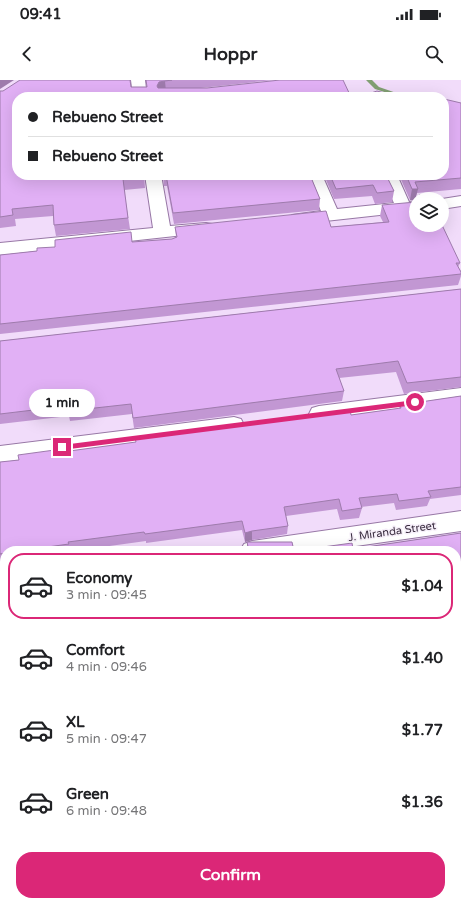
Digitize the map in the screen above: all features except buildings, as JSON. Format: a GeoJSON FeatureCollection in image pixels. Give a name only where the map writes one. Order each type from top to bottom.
{"type":"FeatureCollection","features":[{"type":"Feature","properties":{"kind":"street"},"geometry":{"type":"LineString","coordinates":[[138,80],[139,92]]}},
{"type":"Feature","properties":{"kind":"street"},"geometry":{"type":"LineString","coordinates":[[154,180],[162,232]]}},
{"type":"Feature","properties":{"kind":"street"},"geometry":{"type":"LineString","coordinates":[[316,180],[331,215]]}},
{"type":"Feature","properties":{"kind":"street"},"geometry":{"type":"LineString","coordinates":[[392,180],[409,205]]}},
{"type":"Feature","properties":{"kind":"street"},"geometry":{"type":"LineString","coordinates":[[452,202],[461,217]]}},
{"type":"Feature","properties":{"kind":"street"},"geometry":{"type":"LineString","coordinates":[[285,220],[409,207]]}},
{"type":"Feature","properties":{"kind":"street"},"geometry":{"type":"LineString","coordinates":[[0,249],[223,226]]}},
{"type":"Feature","properties":{"kind":"street"},"geometry":{"type":"LineString","coordinates":[[297,417],[461,396]]}},
{"type":"Feature","properties":{"kind":"street"},"geometry":{"type":"LineString","coordinates":[[0,455],[250,423]]}},
{"type":"Feature","properties":{"kind":"street","name":"J. Miranda Street"},"geometry":{"type":"LineString","coordinates":[[287,546],[461,521]]}},
{"type":"Feature","properties":{"kind":"waterway"},"geometry":{"type":"LineString","coordinates":[[369,80],[377,88],[389,92]]}},
{"type":"Feature","properties":{"kind":"route"},"geometry":{"type":"LineString","coordinates":[[62,447],[415,402]]}}]}
